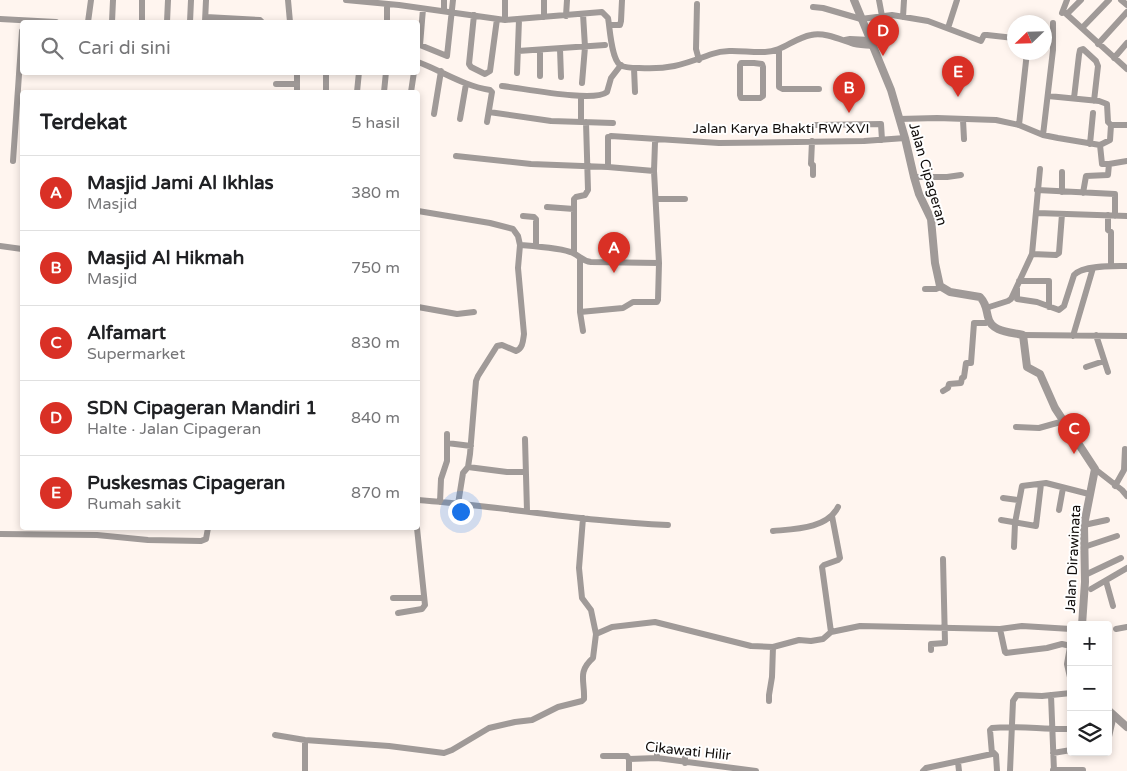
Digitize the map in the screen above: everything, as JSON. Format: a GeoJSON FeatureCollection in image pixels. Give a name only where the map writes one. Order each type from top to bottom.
{"type":"FeatureCollection","features":[{"type":"Feature","properties":{"kind":"street"},"geometry":{"type":"LineString","coordinates":[[88,20],[91,0]]}},
{"type":"Feature","properties":{"kind":"street"},"geometry":{"type":"LineString","coordinates":[[112,20],[113,0]]}},
{"type":"Feature","properties":{"kind":"street"},"geometry":{"type":"LineString","coordinates":[[142,0],[142,20]]}},
{"type":"Feature","properties":{"kind":"street"},"geometry":{"type":"LineString","coordinates":[[167,20],[168,0]]}},
{"type":"Feature","properties":{"kind":"street"},"geometry":{"type":"LineString","coordinates":[[190,20],[191,0]]}},
{"type":"Feature","properties":{"kind":"street"},"geometry":{"type":"LineString","coordinates":[[205,20],[206,0]]}},
{"type":"Feature","properties":{"kind":"street"},"geometry":{"type":"LineString","coordinates":[[288,0],[290,20]]}},
{"type":"Feature","properties":{"kind":"street"},"geometry":{"type":"LineString","coordinates":[[346,0],[387,4],[399,2],[423,9],[505,20],[604,13],[610,25],[612,45],[616,59],[621,66],[634,68],[678,67],[721,52],[734,50],[756,52],[778,50],[797,39],[813,34],[872,43]]}},
{"type":"Feature","properties":{"kind":"street"},"geometry":{"type":"LineString","coordinates":[[444,0],[444,11]]}},
{"type":"Feature","properties":{"kind":"street"},"geometry":{"type":"LineString","coordinates":[[423,9],[420,45],[447,56],[453,0]]}},
{"type":"Feature","properties":{"kind":"street"},"geometry":{"type":"LineString","coordinates":[[505,0],[505,20]]}},
{"type":"Feature","properties":{"kind":"street"},"geometry":{"type":"LineString","coordinates":[[544,0],[544,17]]}},
{"type":"Feature","properties":{"kind":"street"},"geometry":{"type":"LineString","coordinates":[[566,16],[567,0]]}},
{"type":"Feature","properties":{"kind":"street"},"geometry":{"type":"LineString","coordinates":[[610,25],[620,25],[622,21],[622,0]]}},
{"type":"Feature","properties":{"kind":"street","name":"Jalan Cipageran"},"geometry":{"type":"LineString","coordinates":[[854,0],[891,90],[914,178],[932,227],[935,263],[938,283],[941,287]]}},
{"type":"Feature","properties":{"kind":"street"},"geometry":{"type":"LineString","coordinates":[[879,0],[882,16]]}},
{"type":"Feature","properties":{"kind":"street"},"geometry":{"type":"LineString","coordinates":[[903,17],[904,0]]}},
{"type":"Feature","properties":{"kind":"street"},"geometry":{"type":"LineString","coordinates":[[948,28],[955,0]]}},
{"type":"Feature","properties":{"kind":"street"},"geometry":{"type":"LineString","coordinates":[[1064,13],[1068,0]]}},
{"type":"Feature","properties":{"kind":"street"},"geometry":{"type":"LineString","coordinates":[[1064,13],[1081,0]]}},
{"type":"Feature","properties":{"kind":"street"},"geometry":{"type":"LineString","coordinates":[[1082,28],[1109,0]]}},
{"type":"Feature","properties":{"kind":"street"},"geometry":{"type":"LineString","coordinates":[[1121,0],[1127,5]]}},
{"type":"Feature","properties":{"kind":"street"},"geometry":{"type":"LineString","coordinates":[[387,4],[387,20]]}},
{"type":"Feature","properties":{"kind":"street"},"geometry":{"type":"LineString","coordinates":[[697,4],[696,49],[699,60]]}},
{"type":"Feature","properties":{"kind":"street"},"geometry":{"type":"LineString","coordinates":[[813,7],[861,19],[892,15],[928,21],[981,41],[984,35],[1007,37]]}},
{"type":"Feature","properties":{"kind":"street"},"geometry":{"type":"LineString","coordinates":[[1098,44],[1127,12]]}},
{"type":"Feature","properties":{"kind":"street"},"geometry":{"type":"LineString","coordinates":[[1064,13],[1127,68]]}},
{"type":"Feature","properties":{"kind":"street"},"geometry":{"type":"LineString","coordinates":[[582,83],[585,47],[583,14]]}},
{"type":"Feature","properties":{"kind":"street"},"geometry":{"type":"LineString","coordinates":[[474,15],[470,66],[485,74],[490,71],[497,19]]}},
{"type":"Feature","properties":{"kind":"street"},"geometry":{"type":"LineString","coordinates":[[0,19],[20,22]]}},
{"type":"Feature","properties":{"kind":"street"},"geometry":{"type":"LineString","coordinates":[[518,73],[519,20]]}},
{"type":"Feature","properties":{"kind":"street"},"geometry":{"type":"LineString","coordinates":[[1043,135],[1053,50],[1053,23]]}},
{"type":"Feature","properties":{"kind":"street"},"geometry":{"type":"LineString","coordinates":[[1114,58],[1127,43]]}},
{"type":"Feature","properties":{"kind":"street"},"geometry":{"type":"LineString","coordinates":[[518,51],[605,45]]}},
{"type":"Feature","properties":{"kind":"street"},"geometry":{"type":"LineString","coordinates":[[560,48],[561,77]]}},
{"type":"Feature","properties":{"kind":"street"},"geometry":{"type":"LineString","coordinates":[[1074,98],[1079,55],[1080,50],[1083,49],[1096,61],[1098,66],[1094,101]]}},
{"type":"Feature","properties":{"kind":"street"},"geometry":{"type":"LineString","coordinates":[[540,50],[540,76]]}},
{"type":"Feature","properties":{"kind":"street"},"geometry":{"type":"LineString","coordinates":[[778,50],[779,87],[783,89],[819,89]]}},
{"type":"Feature","properties":{"kind":"street"},"geometry":{"type":"LineString","coordinates":[[754,63],[756,52]]}},
{"type":"Feature","properties":{"kind":"street"},"geometry":{"type":"LineString","coordinates":[[1019,125],[1026,60]]}},
{"type":"Feature","properties":{"kind":"street"},"geometry":{"type":"LineString","coordinates":[[420,63],[466,84],[492,92],[487,122]]}},
{"type":"Feature","properties":{"kind":"street"},"geometry":{"type":"LineString","coordinates":[[742,63],[754,63],[762,64],[763,67],[763,96],[760,98],[741,98],[740,65],[742,63]]}},
{"type":"Feature","properties":{"kind":"street"},"geometry":{"type":"LineString","coordinates":[[502,86],[581,96],[603,95],[607,92],[611,78],[621,66]]}},
{"type":"Feature","properties":{"kind":"street"},"geometry":{"type":"LineString","coordinates":[[634,68],[635,92]]}},
{"type":"Feature","properties":{"kind":"street"},"geometry":{"type":"LineString","coordinates":[[434,114],[441,71]]}},
{"type":"Feature","properties":{"kind":"street"},"geometry":{"type":"LineString","coordinates":[[13,161],[20,75]]}},
{"type":"Feature","properties":{"kind":"street"},"geometry":{"type":"LineString","coordinates":[[297,75],[297,90]]}},
{"type":"Feature","properties":{"kind":"street"},"geometry":{"type":"LineString","coordinates":[[326,75],[326,90]]}},
{"type":"Feature","properties":{"kind":"street"},"geometry":{"type":"LineString","coordinates":[[357,90],[360,75]]}},
{"type":"Feature","properties":{"kind":"street"},"geometry":{"type":"LineString","coordinates":[[384,90],[386,75]]}},
{"type":"Feature","properties":{"kind":"street"},"geometry":{"type":"LineString","coordinates":[[411,90],[414,75]]}},
{"type":"Feature","properties":{"kind":"street"},"geometry":{"type":"LineString","coordinates":[[276,84],[297,84]]}},
{"type":"Feature","properties":{"kind":"street"},"geometry":{"type":"LineString","coordinates":[[460,118],[466,84]]}},
{"type":"Feature","properties":{"kind":"street"},"geometry":{"type":"LineString","coordinates":[[574,253],[574,198],[585,195],[587,192],[581,96]]}},
{"type":"Feature","properties":{"kind":"street"},"geometry":{"type":"LineString","coordinates":[[899,119],[996,120],[1019,125],[1043,135],[1090,144],[1100,145],[1110,140],[1111,125],[1108,122],[1107,104],[1074,98],[1048,96]]}},
{"type":"Feature","properties":{"kind":"street"},"geometry":{"type":"LineString","coordinates":[[489,112],[552,121],[613,123]]}},
{"type":"Feature","properties":{"kind":"street"},"geometry":{"type":"LineString","coordinates":[[1090,144],[1093,113]]}},
{"type":"Feature","properties":{"kind":"street"},"geometry":{"type":"LineString","coordinates":[[963,120],[964,139]]}},
{"type":"Feature","properties":{"kind":"street"},"geometry":{"type":"LineString","coordinates":[[816,125],[881,124],[882,140]]}},
{"type":"Feature","properties":{"kind":"street"},"geometry":{"type":"LineString","coordinates":[[1111,125],[1127,125]]}},
{"type":"Feature","properties":{"kind":"street","name":"Jalan Karya Bhakti RW XVI"},"geometry":{"type":"LineString","coordinates":[[608,167],[609,137],[641,137],[656,140],[719,144],[905,138]]}},
{"type":"Feature","properties":{"kind":"street"},"geometry":{"type":"LineString","coordinates":[[580,312],[623,308],[633,302],[657,302],[658,300],[660,263],[654,171],[656,140]]}},
{"type":"Feature","properties":{"kind":"street"},"geometry":{"type":"LineString","coordinates":[[812,141],[811,164],[813,165],[813,175]]}},
{"type":"Feature","properties":{"kind":"street"},"geometry":{"type":"LineString","coordinates":[[1100,145],[1102,163],[1104,165],[1127,161]]}},
{"type":"Feature","properties":{"kind":"street"},"geometry":{"type":"LineString","coordinates":[[456,156],[531,164],[654,171]]}},
{"type":"Feature","properties":{"kind":"street"},"geometry":{"type":"LineString","coordinates":[[1083,193],[1086,176],[1108,175],[1109,164]]}},
{"type":"Feature","properties":{"kind":"street"},"geometry":{"type":"LineString","coordinates":[[986,308],[1008,301],[1032,254],[1040,169]]}},
{"type":"Feature","properties":{"kind":"street"},"geometry":{"type":"LineString","coordinates":[[1062,172],[1062,192]]}},
{"type":"Feature","properties":{"kind":"street"},"geometry":{"type":"LineString","coordinates":[[914,178],[961,176]]}},
{"type":"Feature","properties":{"kind":"street"},"geometry":{"type":"LineString","coordinates":[[1037,190],[1115,194],[1115,216]]}},
{"type":"Feature","properties":{"kind":"street"},"geometry":{"type":"LineString","coordinates":[[656,199],[686,199]]}},
{"type":"Feature","properties":{"kind":"street"},"geometry":{"type":"LineString","coordinates":[[547,207],[574,209]]}},
{"type":"Feature","properties":{"kind":"street"},"geometry":{"type":"LineString","coordinates":[[420,211],[490,223],[513,229],[518,236],[520,245],[518,268],[524,334],[523,343],[516,352],[499,345],[478,376],[468,467],[463,473],[458,504]]}},
{"type":"Feature","properties":{"kind":"street"},"geometry":{"type":"LineString","coordinates":[[1037,213],[1127,216]]}},
{"type":"Feature","properties":{"kind":"street"},"geometry":{"type":"LineString","coordinates":[[1032,254],[1056,255],[1059,253],[1062,214]]}},
{"type":"Feature","properties":{"kind":"street"},"geometry":{"type":"LineString","coordinates":[[522,216],[534,217],[536,219],[536,246]]}},
{"type":"Feature","properties":{"kind":"street"},"geometry":{"type":"LineString","coordinates":[[1108,216],[1108,230],[1111,232],[1111,266]]}},
{"type":"Feature","properties":{"kind":"street"},"geometry":{"type":"LineString","coordinates":[[520,245],[574,253],[580,259],[591,262],[660,263]]}},
{"type":"Feature","properties":{"kind":"street"},"geometry":{"type":"LineString","coordinates":[[0,246],[20,249]]}},
{"type":"Feature","properties":{"kind":"street"},"geometry":{"type":"LineString","coordinates":[[580,259],[580,312],[583,330]]}},
{"type":"Feature","properties":{"kind":"street"},"geometry":{"type":"LineString","coordinates":[[1018,283],[1017,299],[1037,302],[1056,310],[1062,309],[1074,275],[1081,270],[1127,266]]}},
{"type":"Feature","properties":{"kind":"street"},"geometry":{"type":"LineString","coordinates":[[1073,336],[1093,268]]}},
{"type":"Feature","properties":{"kind":"street"},"geometry":{"type":"LineString","coordinates":[[1018,283],[1048,281],[1050,283],[1049,307]]}},
{"type":"Feature","properties":{"kind":"street"},"geometry":{"type":"LineString","coordinates":[[925,289],[936,290],[941,287],[950,292],[980,297],[986,308],[989,320],[996,328],[1022,335],[1127,336]]}},
{"type":"Feature","properties":{"kind":"street"},"geometry":{"type":"LineString","coordinates":[[420,307],[457,314],[474,312]]}},
{"type":"Feature","properties":{"kind":"street"},"geometry":{"type":"LineString","coordinates":[[943,391],[948,388],[949,384],[961,383],[962,378],[964,378],[966,363],[972,363],[974,323],[986,323],[989,320]]}},
{"type":"Feature","properties":{"kind":"street"},"geometry":{"type":"LineString","coordinates":[[1022,335],[1027,367],[1040,374],[1055,408],[1094,476],[1124,490],[1127,496]]}},
{"type":"Feature","properties":{"kind":"street"},"geometry":{"type":"LineString","coordinates":[[1096,335],[1108,372]]}},
{"type":"Feature","properties":{"kind":"street"},"geometry":{"type":"LineString","coordinates":[[1086,367],[1104,361]]}},
{"type":"Feature","properties":{"kind":"street"},"geometry":{"type":"LineString","coordinates":[[1016,427],[1039,428],[1064,421]]}},
{"type":"Feature","properties":{"kind":"street"},"geometry":{"type":"LineString","coordinates":[[440,502],[441,479],[447,461],[447,434]]}},
{"type":"Feature","properties":{"kind":"street"},"geometry":{"type":"LineString","coordinates":[[525,438],[527,511]]}},
{"type":"Feature","properties":{"kind":"street"},"geometry":{"type":"LineString","coordinates":[[447,444],[471,446]]}},
{"type":"Feature","properties":{"kind":"street"},"geometry":{"type":"LineString","coordinates":[[1115,486],[1124,470],[1126,461],[1125,449]]}},
{"type":"Feature","properties":{"kind":"street"},"geometry":{"type":"LineString","coordinates":[[468,467],[507,472],[525,472]]}},
{"type":"Feature","properties":{"kind":"street","name":"Jalan Dirawinata"},"geometry":{"type":"LineString","coordinates":[[1083,621],[1088,590],[1085,575],[1084,525],[1094,476]]}},
{"type":"Feature","properties":{"kind":"street"},"geometry":{"type":"LineString","coordinates":[[1001,520],[1015,523],[1036,526],[1041,484],[1022,486],[1018,500],[1015,523],[1014,547]]}},
{"type":"Feature","properties":{"kind":"street","name":"Jalan Dirawinata"},"geometry":{"type":"LineString","coordinates":[[1041,484],[1089,494]]}},
{"type":"Feature","properties":{"kind":"street"},"geometry":{"type":"LineString","coordinates":[[1059,510],[1063,488]]}},
{"type":"Feature","properties":{"kind":"street"},"geometry":{"type":"LineString","coordinates":[[1003,498],[1018,500]]}},
{"type":"Feature","properties":{"kind":"street"},"geometry":{"type":"LineString","coordinates":[[420,500],[627,524],[668,524]]}},
{"type":"Feature","properties":{"kind":"street"},"geometry":{"type":"LineString","coordinates":[[772,531],[813,525],[832,516],[838,507]]}},
{"type":"Feature","properties":{"kind":"street"},"geometry":{"type":"LineString","coordinates":[[831,632],[822,567],[840,558],[832,516]]}},
{"type":"Feature","properties":{"kind":"street"},"geometry":{"type":"LineString","coordinates":[[276,736],[447,752],[489,728],[532,720],[558,708],[582,701],[585,693],[582,685],[583,673],[587,663],[593,658],[596,634],[591,610],[582,598],[579,568],[583,518]]}},
{"type":"Feature","properties":{"kind":"street"},"geometry":{"type":"LineString","coordinates":[[1084,525],[1107,520]]}},
{"type":"Feature","properties":{"kind":"street"},"geometry":{"type":"LineString","coordinates":[[0,534],[97,535],[148,540],[202,541],[206,538],[208,530]]}},
{"type":"Feature","properties":{"kind":"street"},"geometry":{"type":"LineString","coordinates":[[398,613],[422,609],[425,605],[417,530]]}},
{"type":"Feature","properties":{"kind":"street"},"geometry":{"type":"LineString","coordinates":[[1084,547],[1117,536]]}},
{"type":"Feature","properties":{"kind":"street"},"geometry":{"type":"LineString","coordinates":[[1085,575],[1121,558]]}},
{"type":"Feature","properties":{"kind":"street"},"geometry":{"type":"LineString","coordinates":[[931,650],[931,644],[944,643],[943,559]]}},
{"type":"Feature","properties":{"kind":"street"},"geometry":{"type":"LineString","coordinates":[[1088,590],[1107,584],[1127,568]]}},
{"type":"Feature","properties":{"kind":"street"},"geometry":{"type":"LineString","coordinates":[[1107,584],[1113,606]]}},
{"type":"Feature","properties":{"kind":"street"},"geometry":{"type":"LineString","coordinates":[[393,598],[424,598]]}},
{"type":"Feature","properties":{"kind":"street"},"geometry":{"type":"LineString","coordinates":[[596,634],[612,627],[655,622],[689,629],[732,642],[751,646],[773,647],[799,640],[823,639],[831,632],[860,626],[943,629],[1000,629],[1022,626],[1067,629]]}},
{"type":"Feature","properties":{"kind":"street"},"geometry":{"type":"LineString","coordinates":[[1116,629],[1127,627]]}},
{"type":"Feature","properties":{"kind":"street"},"geometry":{"type":"LineString","coordinates":[[1000,629],[1006,653],[1047,648],[1062,644],[1067,646]]}},
{"type":"Feature","properties":{"kind":"street"},"geometry":{"type":"LineString","coordinates":[[769,701],[773,647]]}},
{"type":"Feature","properties":{"kind":"street"},"geometry":{"type":"LineString","coordinates":[[1010,771],[1013,701],[1017,695],[1067,693]]}},
{"type":"Feature","properties":{"kind":"street"},"geometry":{"type":"LineString","coordinates":[[1051,695],[1054,770],[1083,770]]}},
{"type":"Feature","properties":{"kind":"street"},"geometry":{"type":"LineString","coordinates":[[1112,713],[1127,726]]}},
{"type":"Feature","properties":{"kind":"street"},"geometry":{"type":"LineString","coordinates":[[997,771],[996,755],[993,752],[990,730],[992,728],[1011,726],[1052,730],[1067,729]]}},
{"type":"Feature","properties":{"kind":"street"},"geometry":{"type":"LineString","coordinates":[[305,740],[305,771]]}},
{"type":"Feature","properties":{"kind":"street"},"geometry":{"type":"LineString","coordinates":[[656,758],[657,750]]}},
{"type":"Feature","properties":{"kind":"street"},"geometry":{"type":"LineString","coordinates":[[1053,753],[1067,751]]}},
{"type":"Feature","properties":{"kind":"street"},"geometry":{"type":"LineString","coordinates":[[926,770],[992,754],[993,752]]}},
{"type":"Feature","properties":{"kind":"street"},"geometry":{"type":"LineString","coordinates":[[684,763],[685,753]]}},
{"type":"Feature","properties":{"kind":"street"},"geometry":{"type":"LineString","coordinates":[[603,756],[627,756],[629,759]]}},
{"type":"Feature","properties":{"kind":"street","name":"Cikawati Hilir"},"geometry":{"type":"LineString","coordinates":[[629,771],[629,759],[656,758],[754,771]]}},
{"type":"Feature","properties":{"kind":"street"},"geometry":{"type":"LineString","coordinates":[[958,762],[959,771]]}},
{"type":"Feature","properties":{"kind":"place","name":"SDN Cipageran Mandiri 1"},"geometry":{"type":"Point","coordinates":[883,56]}},
{"type":"Feature","properties":{"kind":"place","name":"Puskesmas Cipageran"},"geometry":{"type":"Point","coordinates":[958,97]}},
{"type":"Feature","properties":{"kind":"place","name":"Masjid Al Hikmah"},"geometry":{"type":"Point","coordinates":[849,113]}},
{"type":"Feature","properties":{"kind":"place","name":"Masjid Jami Al Ikhlas"},"geometry":{"type":"Point","coordinates":[614,273]}},
{"type":"Feature","properties":{"kind":"place","name":"Alfamart"},"geometry":{"type":"Point","coordinates":[1074,454]}}]}
